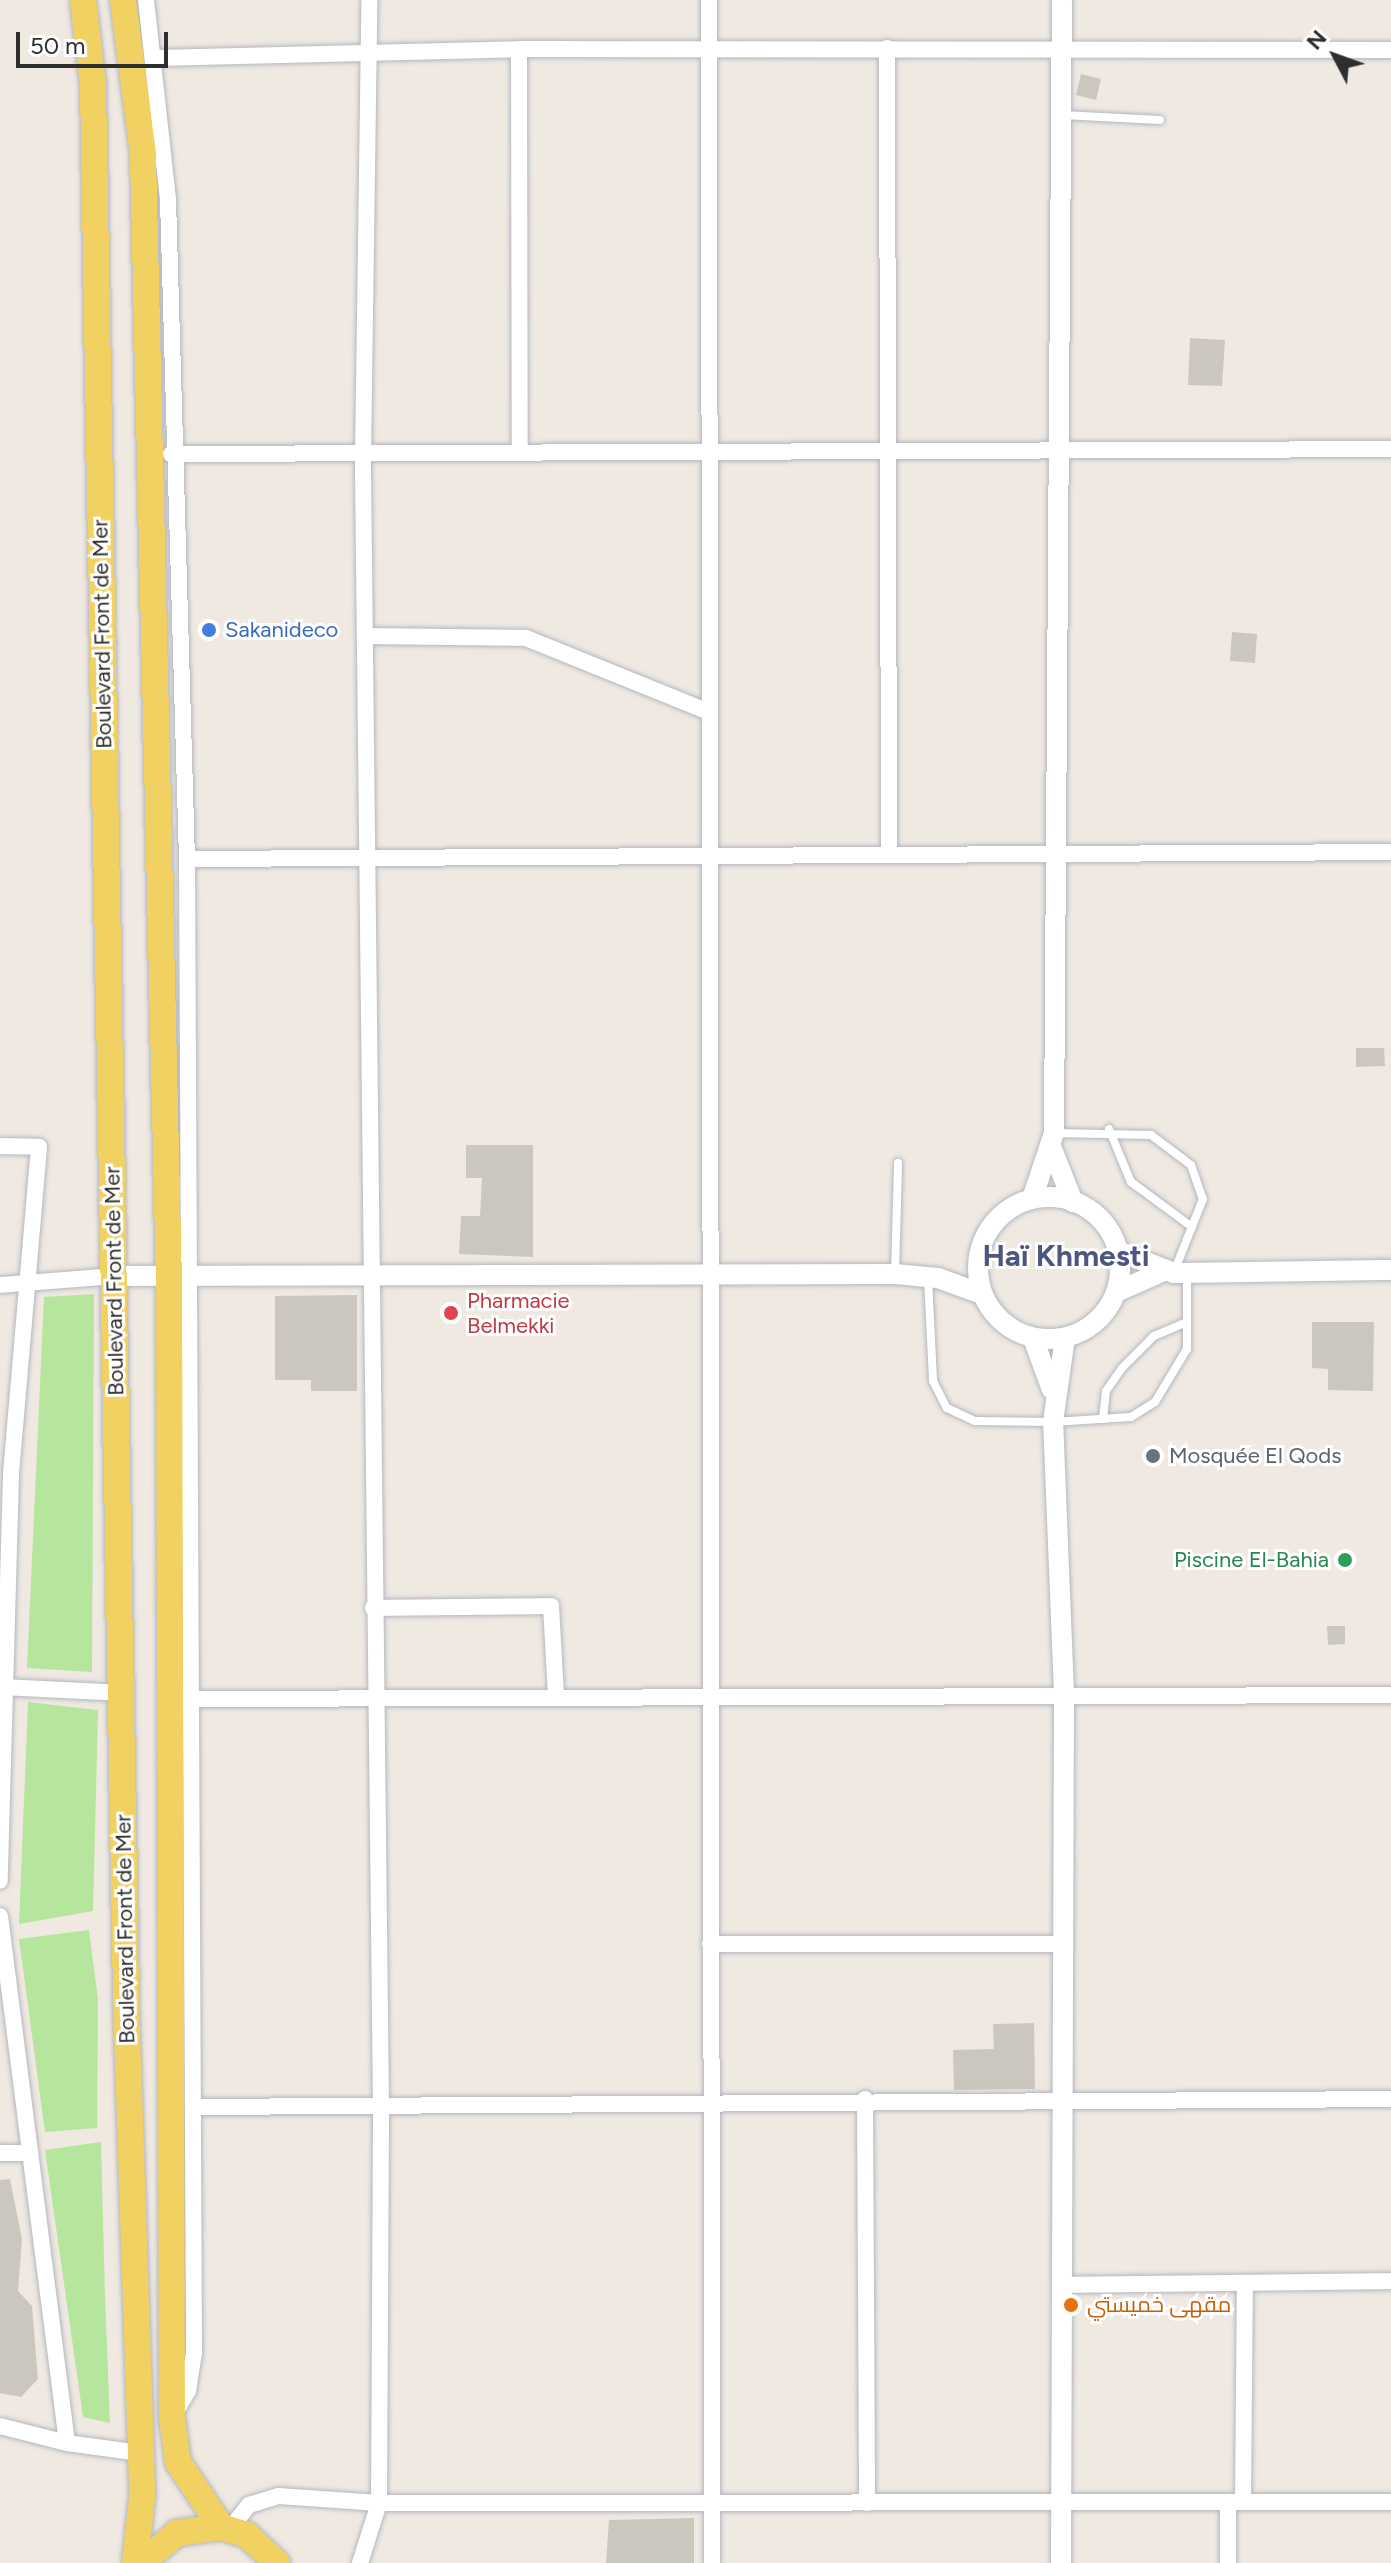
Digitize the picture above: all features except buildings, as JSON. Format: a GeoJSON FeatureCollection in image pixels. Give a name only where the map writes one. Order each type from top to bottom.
{"type":"FeatureCollection","features":[{"type":"Feature","properties":{"kind":"main road","name":"Boulevard Front de Mer"},"geometry":{"type":"LineString","coordinates":[[83,0],[93,85],[121,1693],[140,2453],[135,2563]]}},
{"type":"Feature","properties":{"kind":"main road","name":"Boulevard Front de Mer"},"geometry":{"type":"LineString","coordinates":[[123,0],[143,155],[178,1282],[172,2418],[178,2462],[225,2528]]}},
{"type":"Feature","properties":{"kind":"main road"},"geometry":{"type":"LineString","coordinates":[[142,2563],[177,2533],[225,2528],[277,2563]]}},
{"type":"Feature","properties":{"kind":"street"},"geometry":{"type":"LineString","coordinates":[[146,0],[157,58],[168,200],[171,454],[187,859],[178,1282],[191,1699],[196,2107],[194,2353],[188,2391],[172,2418]]}},
{"type":"Feature","properties":{"kind":"street"},"geometry":{"type":"LineString","coordinates":[[360,2563],[379,2503],[381,2107],[373,1608],[371,636],[363,458],[369,0]]}},
{"type":"Feature","properties":{"kind":"street"},"geometry":{"type":"LineString","coordinates":[[709,0],[707,857],[713,1698],[710,1944],[712,2563]]}},
{"type":"Feature","properties":{"kind":"street"},"geometry":{"type":"LineString","coordinates":[[1032,1199],[1073,1202],[1096,1215],[1118,1251],[1116,1292],[1096,1321],[1065,1338],[1033,1338],[1007,1327],[982,1294],[979,1255],[992,1225],[1032,1199],[1053,1141],[1058,852],[1062,0]]}},
{"type":"Feature","properties":{"kind":"street"},"geometry":{"type":"LineString","coordinates":[[157,58],[519,49],[1062,46],[1391,50]]}},
{"type":"Feature","properties":{"kind":"street"},"geometry":{"type":"LineString","coordinates":[[887,48],[889,855]]}},
{"type":"Feature","properties":{"kind":"street"},"geometry":{"type":"LineString","coordinates":[[519,49],[520,450]]}},
{"type":"Feature","properties":{"kind":"street"},"geometry":{"type":"LineString","coordinates":[[171,454],[363,458],[520,450],[1391,449]]}},
{"type":"Feature","properties":{"kind":"street"},"geometry":{"type":"LineString","coordinates":[[371,636],[526,638],[707,711]]}},
{"type":"Feature","properties":{"kind":"street"},"geometry":{"type":"LineString","coordinates":[[187,859],[1391,852]]}},
{"type":"Feature","properties":{"kind":"street"},"geometry":{"type":"LineString","coordinates":[[1053,1141],[1073,1202]]}},
{"type":"Feature","properties":{"kind":"street"},"geometry":{"type":"LineString","coordinates":[[0,1146],[39,1147],[30,1285],[5,1475],[0,1881]]}},
{"type":"Feature","properties":{"kind":"street"},"geometry":{"type":"LineString","coordinates":[[1118,1251],[1175,1272]]}},
{"type":"Feature","properties":{"kind":"street"},"geometry":{"type":"LineString","coordinates":[[933,1278],[979,1255]]}},
{"type":"Feature","properties":{"kind":"street"},"geometry":{"type":"LineString","coordinates":[[1116,1292],[1175,1272],[1391,1270]]}},
{"type":"Feature","properties":{"kind":"street"},"geometry":{"type":"LineString","coordinates":[[0,1285],[114,1276],[178,1282],[709,1279],[895,1274],[933,1278],[982,1294]]}},
{"type":"Feature","properties":{"kind":"street"},"geometry":{"type":"LineString","coordinates":[[1033,1338],[1054,1398]]}},
{"type":"Feature","properties":{"kind":"street"},"geometry":{"type":"LineString","coordinates":[[1061,2563],[1064,1693],[1053,1422],[1054,1398],[1065,1338]]}},
{"type":"Feature","properties":{"kind":"street"},"geometry":{"type":"LineString","coordinates":[[373,1608],[551,1606],[556,1696]]}},
{"type":"Feature","properties":{"kind":"street"},"geometry":{"type":"LineString","coordinates":[[2,1687],[121,1693]]}},
{"type":"Feature","properties":{"kind":"street"},"geometry":{"type":"LineString","coordinates":[[191,1699],[374,1695],[713,1698],[1064,1693],[1391,1695]]}},
{"type":"Feature","properties":{"kind":"street"},"geometry":{"type":"LineString","coordinates":[[1,1926],[67,2443]]}},
{"type":"Feature","properties":{"kind":"street"},"geometry":{"type":"LineString","coordinates":[[710,1944],[1063,1944]]}},
{"type":"Feature","properties":{"kind":"street"},"geometry":{"type":"LineString","coordinates":[[196,2107],[1063,2097],[1391,2099]]}},
{"type":"Feature","properties":{"kind":"street"},"geometry":{"type":"LineString","coordinates":[[865,2099],[867,2503]]}},
{"type":"Feature","properties":{"kind":"street"},"geometry":{"type":"LineString","coordinates":[[0,2153],[28,2153]]}},
{"type":"Feature","properties":{"kind":"street"},"geometry":{"type":"LineString","coordinates":[[1062,2285],[1391,2281]]}},
{"type":"Feature","properties":{"kind":"street"},"geometry":{"type":"LineString","coordinates":[[1228,2563],[1236,2502],[1245,2283]]}},
{"type":"Feature","properties":{"kind":"street"},"geometry":{"type":"LineString","coordinates":[[0,2426],[67,2443],[140,2453]]}},
{"type":"Feature","properties":{"kind":"street"},"geometry":{"type":"LineString","coordinates":[[225,2528],[261,2498],[379,2503],[1391,2502]]}},
{"type":"Feature","properties":{"kind":"lane"},"geometry":{"type":"LineString","coordinates":[[1062,115],[1160,120]]}},
{"type":"Feature","properties":{"kind":"lane"},"geometry":{"type":"LineString","coordinates":[[933,1278],[933,1381],[947,1408],[975,1421],[1053,1422],[1131,1417],[1155,1402],[1183,1362],[1187,1322],[1175,1272],[1203,1199],[1191,1165],[1151,1135],[1109,1129],[1053,1141]]}},
{"type":"Feature","properties":{"kind":"lane"},"geometry":{"type":"LineString","coordinates":[[1109,1129],[1131,1182],[1192,1227]]}},
{"type":"Feature","properties":{"kind":"lane"},"geometry":{"type":"LineString","coordinates":[[895,1274],[898,1163]]}},
{"type":"Feature","properties":{"kind":"lane"},"geometry":{"type":"LineString","coordinates":[[1103,1419],[1106,1391],[1122,1368],[1154,1336],[1187,1322]]}},
{"type":"Feature","properties":{"kind":"green space"},"geometry":{"type":"Polygon","coordinates":[[[94,1294],[92,1672],[27,1668],[44,1297],[94,1294]]]}},
{"type":"Feature","properties":{"kind":"green space"},"geometry":{"type":"Polygon","coordinates":[[[28,1702],[98,1710],[93,1911],[19,1924],[28,1702]]]}},
{"type":"Feature","properties":{"kind":"green space"},"geometry":{"type":"Polygon","coordinates":[[[89,1930],[98,2000],[97,2128],[45,2132],[19,1939],[89,1930]]]}},
{"type":"Feature","properties":{"kind":"green space"},"geometry":{"type":"Polygon","coordinates":[[[101,2142],[110,2423],[83,2417],[45,2150],[101,2142]]]}},
{"type":"Feature","properties":{"kind":"place","name":"Sakanideco"},"geometry":{"type":"Point","coordinates":[209,630]}},
{"type":"Feature","properties":{"kind":"place","name":"Pharmacie Belmekki"},"geometry":{"type":"Point","coordinates":[451,1313]}},
{"type":"Feature","properties":{"kind":"place","name":"Mosquée El Qods"},"geometry":{"type":"Point","coordinates":[1153,1456]}},
{"type":"Feature","properties":{"kind":"place","name":"Piscine El-Bahia"},"geometry":{"type":"Point","coordinates":[1345,1560]}},
{"type":"Feature","properties":{"kind":"place","name":"مقهى خميستي"},"geometry":{"type":"Point","coordinates":[1071,2305]}},
{"type":"Feature","properties":{"kind":"district","name":"Haï Khmesti"},"geometry":{"type":"Point","coordinates":[1066,1256]}}]}
